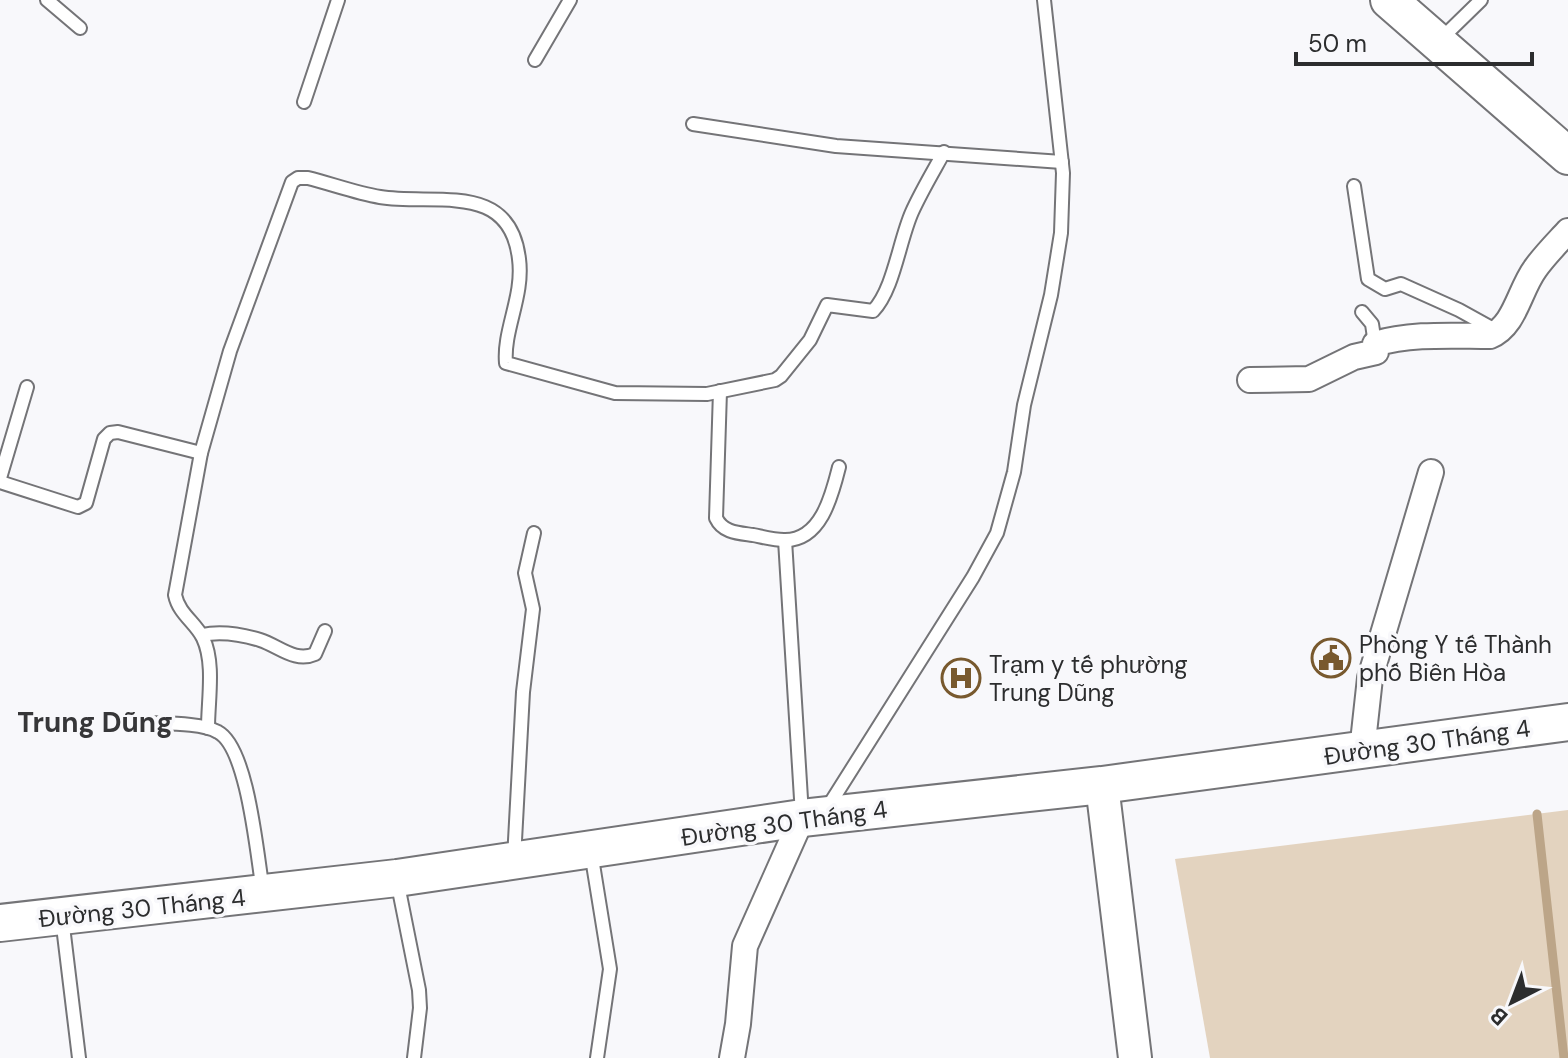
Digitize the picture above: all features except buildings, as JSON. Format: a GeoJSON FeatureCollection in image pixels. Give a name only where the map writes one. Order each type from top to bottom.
{"type":"FeatureCollection","features":[{"type":"Feature","properties":{"kind":"main road"},"geometry":{"type":"LineString","coordinates":[[1389,0],[1568,156]]}},
{"type":"Feature","properties":{"kind":"main road","name":"Đường 30 Tháng 4"},"geometry":{"type":"LineString","coordinates":[[0,923],[397,878],[812,817],[1102,785],[1568,722]]}},
{"type":"Feature","properties":{"kind":"street"},"geometry":{"type":"LineString","coordinates":[[1250,380],[1309,379],[1354,357],[1376,352],[1375,344],[1424,336],[1490,336],[1500,332],[1536,267],[1568,231]]}},
{"type":"Feature","properties":{"kind":"street"},"geometry":{"type":"LineString","coordinates":[[1362,751],[1370,678],[1431,472]]}},
{"type":"Feature","properties":{"kind":"street"},"geometry":{"type":"LineString","coordinates":[[1102,785],[1135,1058]]}},
{"type":"Feature","properties":{"kind":"street"},"geometry":{"type":"LineString","coordinates":[[732,1058],[745,946],[812,817]]}},
{"type":"Feature","properties":{"kind":"lane"},"geometry":{"type":"LineString","coordinates":[[47,0],[80,28]]}},
{"type":"Feature","properties":{"kind":"lane"},"geometry":{"type":"LineString","coordinates":[[304,102],[338,0]]}},
{"type":"Feature","properties":{"kind":"lane"},"geometry":{"type":"LineString","coordinates":[[535,60],[570,0]]}},
{"type":"Feature","properties":{"kind":"lane"},"geometry":{"type":"LineString","coordinates":[[812,817],[973,577],[997,533],[1014,472],[1024,405],[1051,295],[1061,233],[1062,162],[1044,0]]}},
{"type":"Feature","properties":{"kind":"lane"},"geometry":{"type":"LineString","coordinates":[[1437,42],[1481,0]]}},
{"type":"Feature","properties":{"kind":"lane"},"geometry":{"type":"LineString","coordinates":[[693,124],[836,146],[1062,162]]}},
{"type":"Feature","properties":{"kind":"lane"},"geometry":{"type":"LineString","coordinates":[[208,728],[209,656],[202,635],[183,614],[175,595],[201,453],[230,351],[292,182],[298,178],[308,178],[382,198],[432,197],[494,209],[511,231],[519,260],[520,286],[505,357],[509,365],[615,393],[707,394],[775,380],[781,376],[810,340],[827,305],[873,311],[876,308],[885,292],[913,210],[944,152]]}},
{"type":"Feature","properties":{"kind":"lane"},"geometry":{"type":"LineString","coordinates":[[1354,186],[1368,279],[1385,289],[1401,284],[1500,332]]}},
{"type":"Feature","properties":{"kind":"lane"},"geometry":{"type":"LineString","coordinates":[[1362,312],[1372,324],[1375,344]]}},
{"type":"Feature","properties":{"kind":"lane"},"geometry":{"type":"LineString","coordinates":[[27,387],[0,480],[78,507],[86,503],[104,439],[110,433],[118,432],[201,453]]}},
{"type":"Feature","properties":{"kind":"lane"},"geometry":{"type":"LineString","coordinates":[[720,391],[717,522],[729,531],[785,540],[809,533],[831,501],[839,467]]}},
{"type":"Feature","properties":{"kind":"lane"},"geometry":{"type":"LineString","coordinates":[[514,862],[523,692],[533,609],[525,573],[534,533]]}},
{"type":"Feature","properties":{"kind":"lane"},"geometry":{"type":"LineString","coordinates":[[785,540],[812,817]]}},
{"type":"Feature","properties":{"kind":"lane"},"geometry":{"type":"LineString","coordinates":[[202,635],[220,631],[261,640],[299,658],[315,654],[325,631]]}},
{"type":"Feature","properties":{"kind":"lane"},"geometry":{"type":"LineString","coordinates":[[143,723],[208,728],[227,739],[241,764],[263,894]]}},
{"type":"Feature","properties":{"kind":"lane"},"geometry":{"type":"LineString","coordinates":[[591,851],[610,969],[603,1000],[597,1058]]}},
{"type":"Feature","properties":{"kind":"lane"},"geometry":{"type":"LineString","coordinates":[[397,878],[419,990],[414,1058]]}},
{"type":"Feature","properties":{"kind":"lane"},"geometry":{"type":"LineString","coordinates":[[62,917],[79,1058]]}},
{"type":"Feature","properties":{"kind":"shaded area"},"geometry":{"type":"Polygon","coordinates":[[[1568,810],[1568,1058],[1210,1058],[1175,859],[1568,810]]]}},
{"type":"Feature","properties":{"kind":"waterway"},"geometry":{"type":"LineString","coordinates":[[1537,814],[1564,1058]]}},
{"type":"Feature","properties":{"kind":"place","name":"Phòng Y tế Thành phố Biên Hòa"},"geometry":{"type":"Point","coordinates":[1331,658]}},
{"type":"Feature","properties":{"kind":"place","name":"Trạm y tế phường Trung Dũng"},"geometry":{"type":"Point","coordinates":[961,678]}},
{"type":"Feature","properties":{"kind":"district","name":"Trung Dũng"},"geometry":{"type":"Point","coordinates":[95,722]}}]}
